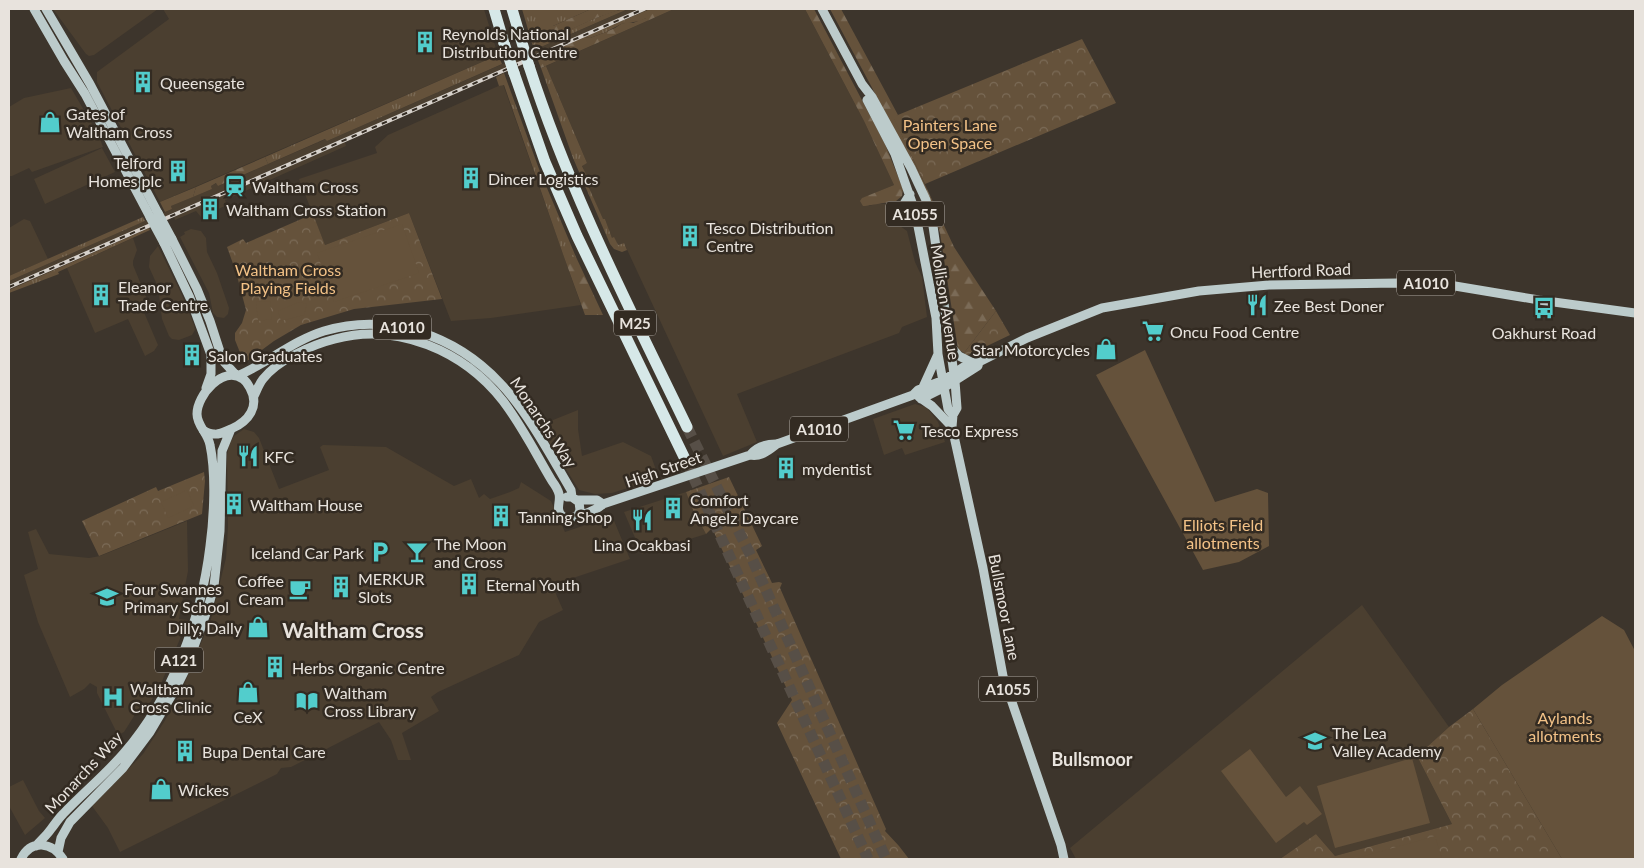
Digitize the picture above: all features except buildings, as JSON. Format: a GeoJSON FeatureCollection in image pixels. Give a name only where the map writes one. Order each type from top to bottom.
{"type":"FeatureCollection","features":[{"type":"Feature","properties":{"kind":"highway","name":"M25"},"geometry":{"type":"LineString","coordinates":[[494,9],[542,154],[573,227],[686,461]]}},
{"type":"Feature","properties":{"kind":"highway","name":"M25"},"geometry":{"type":"LineString","coordinates":[[512,9],[529,66],[557,147],[589,224],[687,427]]}},
{"type":"Feature","properties":{"kind":"main road"},"geometry":{"type":"LineString","coordinates":[[34,9],[197,289],[210,321],[222,361],[248,384],[254,396],[254,408],[250,416],[238,426],[223,433],[213,434],[203,430],[198,422],[198,406],[206,391],[211,374],[211,355],[168,241]]}},
{"type":"Feature","properties":{"kind":"main road"},"geometry":{"type":"LineString","coordinates":[[46,9],[90,84],[154,215]]}},
{"type":"Feature","properties":{"kind":"main road","name":"Mollison Avenue"},"geometry":{"type":"LineString","coordinates":[[822,9],[862,84],[872,97],[911,168],[926,200],[933,226],[954,377]]}},
{"type":"Feature","properties":{"kind":"main road","name":"Mollison Avenue"},"geometry":{"type":"LineString","coordinates":[[862,84],[910,194],[920,234],[936,318],[938,354],[944,383]]}},
{"type":"Feature","properties":{"kind":"main road"},"geometry":{"type":"LineString","coordinates":[[902,206],[910,194]]}},
{"type":"Feature","properties":{"kind":"main road","name":"Hertford Road"},"geometry":{"type":"LineString","coordinates":[[732,461],[750,455],[757,456],[767,452],[777,444],[917,397],[978,366],[976,362],[1027,338],[1102,308],[1199,292],[1265,285],[1424,283],[1449,285],[1635,313]]}},
{"type":"Feature","properties":{"kind":"main road","name":"Monarchs Way"},"geometry":{"type":"LineString","coordinates":[[237,376],[256,368],[296,342],[324,331],[353,324],[392,325],[409,328],[438,338],[459,349],[482,365],[501,384],[543,444],[571,490],[574,499]]}},
{"type":"Feature","properties":{"kind":"main road","name":"Monarchs Way"},"geometry":{"type":"LineString","coordinates":[[254,396],[260,383],[274,368],[305,349],[325,341],[369,334],[389,335],[407,338],[434,347],[471,369],[502,400],[516,420],[559,494],[560,502]]}},
{"type":"Feature","properties":{"kind":"main road"},"geometry":{"type":"LineString","coordinates":[[951,347],[959,356],[976,362]]}},
{"type":"Feature","properties":{"kind":"main road","name":"A1010"},"geometry":{"type":"LineString","coordinates":[[923,387],[938,354]]}},
{"type":"Feature","properties":{"kind":"main road"},"geometry":{"type":"LineString","coordinates":[[206,391],[222,378],[237,376]]}},
{"type":"Feature","properties":{"kind":"main road","name":"Bullsmoor Lane"},"geometry":{"type":"LineString","coordinates":[[954,377],[957,408],[953,415],[952,427],[983,568],[1003,676],[1065,859]]}},
{"type":"Feature","properties":{"kind":"main road","name":"Hertford Road"},"geometry":{"type":"LineString","coordinates":[[917,397],[923,387],[944,383]]}},
{"type":"Feature","properties":{"kind":"main road","name":"Bullsmoor Lane"},"geometry":{"type":"LineString","coordinates":[[944,383],[948,409],[953,415]]}},
{"type":"Feature","properties":{"kind":"main road"},"geometry":{"type":"LineString","coordinates":[[917,397],[932,406],[952,427]]}},
{"type":"Feature","properties":{"kind":"main road","name":"Monarchs Way"},"geometry":{"type":"LineString","coordinates":[[61,856],[61,838],[70,822],[123,768],[150,732],[187,666],[214,586],[220,531],[222,451],[230,429]]}},
{"type":"Feature","properties":{"kind":"main road","name":"Monarchs Way"},"geometry":{"type":"LineString","coordinates":[[21,859],[25,853],[36,846],[61,815],[103,776],[134,740],[170,681],[191,632],[206,573],[212,525],[211,456],[209,441],[203,430]]}},
{"type":"Feature","properties":{"kind":"main road","name":"High Street"},"geometry":{"type":"LineString","coordinates":[[578,515],[598,509],[603,504],[732,461]]}},
{"type":"Feature","properties":{"kind":"main road"},"geometry":{"type":"LineString","coordinates":[[566,497],[574,499],[580,506],[578,515],[572,518],[562,516],[558,508],[560,502],[566,497]]}},
{"type":"Feature","properties":{"kind":"main road","name":"High Street"},"geometry":{"type":"LineString","coordinates":[[574,499],[597,500],[603,504]]}},
{"type":"Feature","properties":{"kind":"main road"},"geometry":{"type":"LineString","coordinates":[[36,846],[47,846],[61,856]]}},
{"type":"Feature","properties":{"kind":"shaded area"},"geometry":{"type":"Polygon","coordinates":[[[53,9],[158,9],[94,55],[89,56],[53,9]]]}},
{"type":"Feature","properties":{"kind":"shaded area"},"geometry":{"type":"Polygon","coordinates":[[[163,9],[484,9],[498,55],[160,202],[97,82],[97,72],[169,19],[163,9]]]}},
{"type":"Feature","properties":{"kind":"shaded area"},"geometry":{"type":"Polygon","coordinates":[[[628,9],[650,9],[345,142],[346,146],[225,200],[227,205],[201,217],[196,211],[175,220],[174,217],[9,290],[9,281],[172,209],[171,206],[212,189],[211,186],[217,183],[218,186],[326,139],[327,141],[628,9]]]}},
{"type":"Feature","properties":{"kind":"shaded area"},"geometry":{"type":"Polygon","coordinates":[[[674,9],[805,9],[864,121],[894,185],[863,198],[869,206],[878,203],[892,203],[900,226],[907,231],[915,262],[922,277],[927,317],[902,327],[899,333],[737,394],[757,442],[723,456],[624,243],[618,245],[612,238],[605,219],[603,220],[586,181],[588,180],[582,165],[587,163],[546,66],[674,9]]]}},
{"type":"Feature","properties":{"kind":"shaded area"},"geometry":{"type":"Polygon","coordinates":[[[503,84],[581,305],[491,318],[451,321],[409,213],[325,245],[299,179],[377,153],[375,147],[388,135],[503,84]]]}},
{"type":"Feature","properties":{"kind":"shaded area","name":"Gates of Waltham Cross"},"geometry":{"type":"Polygon","coordinates":[[[71,88],[99,136],[103,147],[32,172],[29,168],[9,176],[9,107],[24,98],[71,88]]]}},
{"type":"Feature","properties":{"kind":"shaded area"},"geometry":{"type":"Polygon","coordinates":[[[102,148],[115,172],[45,204],[34,179],[102,148]]]}},
{"type":"Feature","properties":{"kind":"shaded area"},"geometry":{"type":"Polygon","coordinates":[[[24,219],[30,221],[48,259],[9,276],[9,228],[24,219]]]}},
{"type":"Feature","properties":{"kind":"shaded area"},"geometry":{"type":"Polygon","coordinates":[[[191,229],[201,231],[206,238],[207,252],[217,273],[229,308],[228,314],[224,318],[217,317],[213,313],[209,293],[180,237],[185,234],[184,232],[191,229]]]}},
{"type":"Feature","properties":{"kind":"shaded area"},"geometry":{"type":"Polygon","coordinates":[[[133,238],[137,250],[133,265],[147,299],[143,310],[158,345],[154,351],[145,356],[128,319],[95,333],[67,268],[133,238]]]}},
{"type":"Feature","properties":{"kind":"shaded area"},"geometry":{"type":"Polygon","coordinates":[[[158,246],[182,295],[194,325],[195,330],[192,335],[179,340],[172,339],[169,336],[162,319],[158,287],[149,267],[150,256],[158,246]]]}},
{"type":"Feature","properties":{"kind":"shaded area"},"geometry":{"type":"Polygon","coordinates":[[[915,404],[926,407],[932,414],[938,422],[945,442],[905,455],[902,448],[884,455],[873,419],[915,404]]]}},
{"type":"Feature","properties":{"kind":"shaded area"},"geometry":{"type":"Polygon","coordinates":[[[578,410],[578,429],[582,456],[623,442],[651,456],[659,478],[612,493],[595,494],[579,490],[541,429],[543,424],[578,410]]]}},
{"type":"Feature","properties":{"kind":"shaded area"},"geometry":{"type":"Polygon","coordinates":[[[244,429],[254,432],[259,438],[279,489],[329,470],[320,447],[323,445],[386,447],[454,486],[471,479],[479,498],[484,494],[490,499],[510,492],[519,488],[521,482],[551,501],[565,532],[612,516],[630,559],[552,585],[563,610],[539,622],[519,655],[431,697],[439,711],[402,733],[411,760],[398,760],[391,740],[379,722],[291,767],[281,768],[277,774],[120,852],[108,828],[92,806],[143,754],[164,722],[181,692],[211,619],[226,558],[228,527],[227,456],[229,445],[234,436],[244,429]]]}},
{"type":"Feature","properties":{"kind":"shaded area"},"geometry":{"type":"Polygon","coordinates":[[[686,492],[706,534],[642,554],[624,512],[686,492]]]}},
{"type":"Feature","properties":{"kind":"shaded area","name":"Four Swannes Primary School"},"geometry":{"type":"Polygon","coordinates":[[[187,521],[188,571],[179,619],[188,620],[160,686],[142,716],[136,713],[124,732],[118,735],[97,693],[97,687],[90,683],[70,697],[38,622],[24,575],[38,569],[28,532],[36,529],[49,554],[89,558],[100,556],[187,521]]]}},
{"type":"Feature","properties":{"kind":"shaded area","name":"The Lea Valley Academy"},"geometry":{"type":"Polygon","coordinates":[[[1362,605],[1449,727],[1417,756],[1452,824],[1335,856],[1316,834],[1280,859],[1076,859],[1070,848],[1362,605]]]}},
{"type":"Feature","properties":{"kind":"shaded area"},"geometry":{"type":"Polygon","coordinates":[[[23,780],[39,811],[45,818],[25,835],[9,806],[9,787],[23,780]]]}},
{"type":"Feature","properties":{"kind":"green space"},"geometry":{"type":"Polygon","coordinates":[[[522,9],[591,9],[553,26],[550,39],[600,16],[628,9],[534,50],[522,9]]]}},
{"type":"Feature","properties":{"kind":"green space"},"geometry":{"type":"Polygon","coordinates":[[[591,9],[622,9],[596,18],[550,39],[545,35],[544,26],[553,26],[591,9]]]}},
{"type":"Feature","properties":{"kind":"green space"},"geometry":{"type":"Polygon","coordinates":[[[653,9],[646,18],[640,21],[621,24],[590,38],[584,37],[653,9]]]}},
{"type":"Feature","properties":{"kind":"green space"},"geometry":{"type":"Polygon","coordinates":[[[653,9],[674,9],[541,68],[537,58],[584,37],[590,38],[621,24],[633,23],[646,18],[645,15],[653,9]]]}},
{"type":"Feature","properties":{"kind":"green space"},"geometry":{"type":"Polygon","coordinates":[[[805,9],[814,9],[885,144],[903,189],[902,196],[896,201],[863,206],[860,201],[862,198],[894,185],[864,121],[805,9]]]}},
{"type":"Feature","properties":{"kind":"green space"},"geometry":{"type":"Polygon","coordinates":[[[830,9],[841,9],[898,115],[894,118],[954,247],[996,311],[964,353],[958,349],[940,233],[932,207],[893,127],[830,9]]]}},
{"type":"Feature","properties":{"kind":"green space","name":"Painters Lane Open Space"},"geometry":{"type":"Polygon","coordinates":[[[1082,39],[1116,103],[925,184],[893,117],[1082,39]]]}},
{"type":"Feature","properties":{"kind":"green space"},"geometry":{"type":"Polygon","coordinates":[[[498,55],[502,64],[327,141],[325,139],[268,164],[265,157],[498,55]]]}},
{"type":"Feature","properties":{"kind":"green space"},"geometry":{"type":"Polygon","coordinates":[[[546,66],[587,163],[582,166],[589,180],[586,181],[603,219],[605,219],[612,238],[614,237],[618,245],[624,243],[627,250],[622,252],[614,249],[610,244],[573,158],[541,68],[546,66]]]}},
{"type":"Feature","properties":{"kind":"green space"},"geometry":{"type":"Polygon","coordinates":[[[504,73],[539,169],[576,257],[564,257],[504,85],[499,86],[496,77],[504,73]]]}},
{"type":"Feature","properties":{"kind":"green space"},"geometry":{"type":"Polygon","coordinates":[[[265,157],[268,164],[218,186],[216,183],[211,186],[212,189],[193,197],[196,187],[265,157]]]}},
{"type":"Feature","properties":{"kind":"green space"},"geometry":{"type":"Polygon","coordinates":[[[196,187],[193,197],[171,206],[172,209],[165,212],[160,202],[196,187]]]}},
{"type":"Feature","properties":{"kind":"green space","name":"Waltham Cross Playing Fields"},"geometry":{"type":"Polygon","coordinates":[[[409,213],[442,299],[354,309],[301,325],[274,341],[247,361],[243,360],[235,340],[235,333],[242,323],[246,310],[227,247],[243,239],[246,243],[313,214],[325,245],[409,213]]]}},
{"type":"Feature","properties":{"kind":"green space"},"geometry":{"type":"Polygon","coordinates":[[[143,217],[145,221],[9,281],[9,276],[143,217]]]}},
{"type":"Feature","properties":{"kind":"green space"},"geometry":{"type":"Polygon","coordinates":[[[402,224],[419,273],[334,302],[317,253],[402,224]]]}},
{"type":"Feature","properties":{"kind":"green space"},"geometry":{"type":"Polygon","coordinates":[[[149,228],[150,230],[58,272],[59,274],[9,293],[9,290],[149,228]]]}},
{"type":"Feature","properties":{"kind":"green space"},"geometry":{"type":"Polygon","coordinates":[[[564,257],[576,257],[603,315],[585,315],[564,257]]]}},
{"type":"Feature","properties":{"kind":"green space"},"geometry":{"type":"Polygon","coordinates":[[[270,301],[272,319],[258,321],[256,302],[270,301]]]}},
{"type":"Feature","properties":{"kind":"green space"},"geometry":{"type":"Polygon","coordinates":[[[299,302],[307,304],[304,315],[281,321],[278,311],[299,302]]]}},
{"type":"Feature","properties":{"kind":"green space"},"geometry":{"type":"Polygon","coordinates":[[[996,311],[1010,335],[966,356],[964,353],[996,311]]]}},
{"type":"Feature","properties":{"kind":"green space","name":"Elliots Field allotments"},"geometry":{"type":"Polygon","coordinates":[[[1145,350],[1215,502],[1257,489],[1268,493],[1269,546],[1239,562],[1203,570],[1096,375],[1145,350]]]}},
{"type":"Feature","properties":{"kind":"green space"},"geometry":{"type":"Polygon","coordinates":[[[204,472],[202,514],[99,556],[82,521],[156,487],[158,491],[204,472]]]}},
{"type":"Feature","properties":{"kind":"green space"},"geometry":{"type":"Polygon","coordinates":[[[729,477],[762,546],[756,550],[772,583],[782,583],[780,588],[886,829],[885,831],[909,859],[841,859],[777,723],[792,700],[712,528],[706,534],[686,492],[729,477]]]}},
{"type":"Feature","properties":{"kind":"green space"},"geometry":{"type":"Polygon","coordinates":[[[187,490],[194,506],[168,518],[161,502],[187,490]]]}},
{"type":"Feature","properties":{"kind":"green space","name":"Aylands allotments"},"geometry":{"type":"Polygon","coordinates":[[[1602,616],[1624,630],[1635,651],[1635,859],[1562,859],[1473,709],[1502,685],[1602,616]]]}},
{"type":"Feature","properties":{"kind":"green space"},"geometry":{"type":"Polygon","coordinates":[[[1473,709],[1562,859],[1280,859],[1316,834],[1335,856],[1452,824],[1417,756],[1449,727],[1473,709]]]}},
{"type":"Feature","properties":{"kind":"green space"},"geometry":{"type":"Polygon","coordinates":[[[1250,749],[1286,797],[1300,786],[1322,814],[1307,825],[1304,822],[1276,843],[1221,771],[1250,749]]]}},
{"type":"Feature","properties":{"kind":"green space"},"geometry":{"type":"Polygon","coordinates":[[[1412,758],[1430,823],[1335,848],[1317,786],[1412,758]]]}},
{"type":"Feature","properties":{"kind":"green space"},"geometry":{"type":"Polygon","coordinates":[[[1435,836],[1442,859],[1354,859],[1435,836]]]}},
{"type":"Feature","properties":{"kind":"tunnel"},"geometry":{"type":"LineString","coordinates":[[687,427],[749,552],[886,859]]}},
{"type":"Feature","properties":{"kind":"tunnel"},"geometry":{"type":"LineString","coordinates":[[686,461],[868,859]]}},
{"type":"Feature","properties":{"kind":"railway"},"geometry":{"type":"LineString","coordinates":[[9,287],[644,9]]}},
{"type":"Feature","properties":{"kind":"place","name":"Reynolds National Distribution Centre"},"geometry":{"type":"Point","coordinates":[425,42]}},
{"type":"Feature","properties":{"kind":"place","name":"Queensgate"},"geometry":{"type":"Point","coordinates":[143,82]}},
{"type":"Feature","properties":{"kind":"place","name":"Gates of Waltham Cross"},"geometry":{"type":"Point","coordinates":[50,122]}},
{"type":"Feature","properties":{"kind":"place","name":"Telford Homes plc"},"geometry":{"type":"Point","coordinates":[178,171]}},
{"type":"Feature","properties":{"kind":"place","name":"Dincer Logistics"},"geometry":{"type":"Point","coordinates":[471,178]}},
{"type":"Feature","properties":{"kind":"place","name":"Waltham Cross"},"geometry":{"type":"Point","coordinates":[235,186]}},
{"type":"Feature","properties":{"kind":"place","name":"Waltham Cross Station"},"geometry":{"type":"Point","coordinates":[210,209]}},
{"type":"Feature","properties":{"kind":"place","name":"Tesco Distribution Centre"},"geometry":{"type":"Point","coordinates":[690,236]}},
{"type":"Feature","properties":{"kind":"place","name":"Eleanor Trade Centre"},"geometry":{"type":"Point","coordinates":[101,295]}},
{"type":"Feature","properties":{"kind":"place","name":"Zee Best Doner"},"geometry":{"type":"Point","coordinates":[1257,305]}},
{"type":"Feature","properties":{"kind":"place","name":"Oakhurst Road"},"geometry":{"type":"Point","coordinates":[1544,308]}},
{"type":"Feature","properties":{"kind":"place","name":"Oncu Food Centre"},"geometry":{"type":"Point","coordinates":[1153,331]}},
{"type":"Feature","properties":{"kind":"place","name":"Star Motorcycles"},"geometry":{"type":"Point","coordinates":[1106,349]}},
{"type":"Feature","properties":{"kind":"place","name":"Salon Graduates"},"geometry":{"type":"Point","coordinates":[192,355]}},
{"type":"Feature","properties":{"kind":"place","name":"Tesco Express"},"geometry":{"type":"Point","coordinates":[904,430]}},
{"type":"Feature","properties":{"kind":"place","name":"KFC"},"geometry":{"type":"Point","coordinates":[248,456]}},
{"type":"Feature","properties":{"kind":"place","name":"mydentist"},"geometry":{"type":"Point","coordinates":[786,468]}},
{"type":"Feature","properties":{"kind":"place","name":"Waltham House"},"geometry":{"type":"Point","coordinates":[234,504]}},
{"type":"Feature","properties":{"kind":"place","name":"Comfort Angelz Daycare"},"geometry":{"type":"Point","coordinates":[673,508]}},
{"type":"Feature","properties":{"kind":"place","name":"Tanning Shop"},"geometry":{"type":"Point","coordinates":[501,516]}},
{"type":"Feature","properties":{"kind":"place","name":"Lina Ocakbasi"},"geometry":{"type":"Point","coordinates":[642,520]}},
{"type":"Feature","properties":{"kind":"place","name":"Iceland Car Park"},"geometry":{"type":"Point","coordinates":[380,552]}},
{"type":"Feature","properties":{"kind":"place","name":"The Moon and Cross"},"geometry":{"type":"Point","coordinates":[417,552]}},
{"type":"Feature","properties":{"kind":"place","name":"Eternal Youth"},"geometry":{"type":"Point","coordinates":[469,584]}},
{"type":"Feature","properties":{"kind":"place","name":"MERKUR Slots"},"geometry":{"type":"Point","coordinates":[341,587]}},
{"type":"Feature","properties":{"kind":"place","name":"Coffee Cream"},"geometry":{"type":"Point","coordinates":[300,589]}},
{"type":"Feature","properties":{"kind":"place","name":"Four Swannes Primary School"},"geometry":{"type":"Point","coordinates":[107,597]}},
{"type":"Feature","properties":{"kind":"place","name":"Dilly, Dally"},"geometry":{"type":"Point","coordinates":[258,627]}},
{"type":"Feature","properties":{"kind":"place","name":"Herbs Organic Centre"},"geometry":{"type":"Point","coordinates":[275,667]}},
{"type":"Feature","properties":{"kind":"place","name":"CeX"},"geometry":{"type":"Point","coordinates":[248,692]}},
{"type":"Feature","properties":{"kind":"place","name":"Waltham Cross Clinic"},"geometry":{"type":"Point","coordinates":[113,697]}},
{"type":"Feature","properties":{"kind":"place","name":"Waltham Cross Library"},"geometry":{"type":"Point","coordinates":[307,701]}},
{"type":"Feature","properties":{"kind":"place","name":"The Lea Valley Academy"},"geometry":{"type":"Point","coordinates":[1315,741]}},
{"type":"Feature","properties":{"kind":"place","name":"Bupa Dental Care"},"geometry":{"type":"Point","coordinates":[185,751]}},
{"type":"Feature","properties":{"kind":"place","name":"Wickes"},"geometry":{"type":"Point","coordinates":[161,789]}},
{"type":"Feature","properties":{"kind":"district","name":"Waltham Cross"},"geometry":{"type":"Point","coordinates":[353,629]}},
{"type":"Feature","properties":{"kind":"district","name":"Bullsmoor"},"geometry":{"type":"Point","coordinates":[1092,759]}}]}
